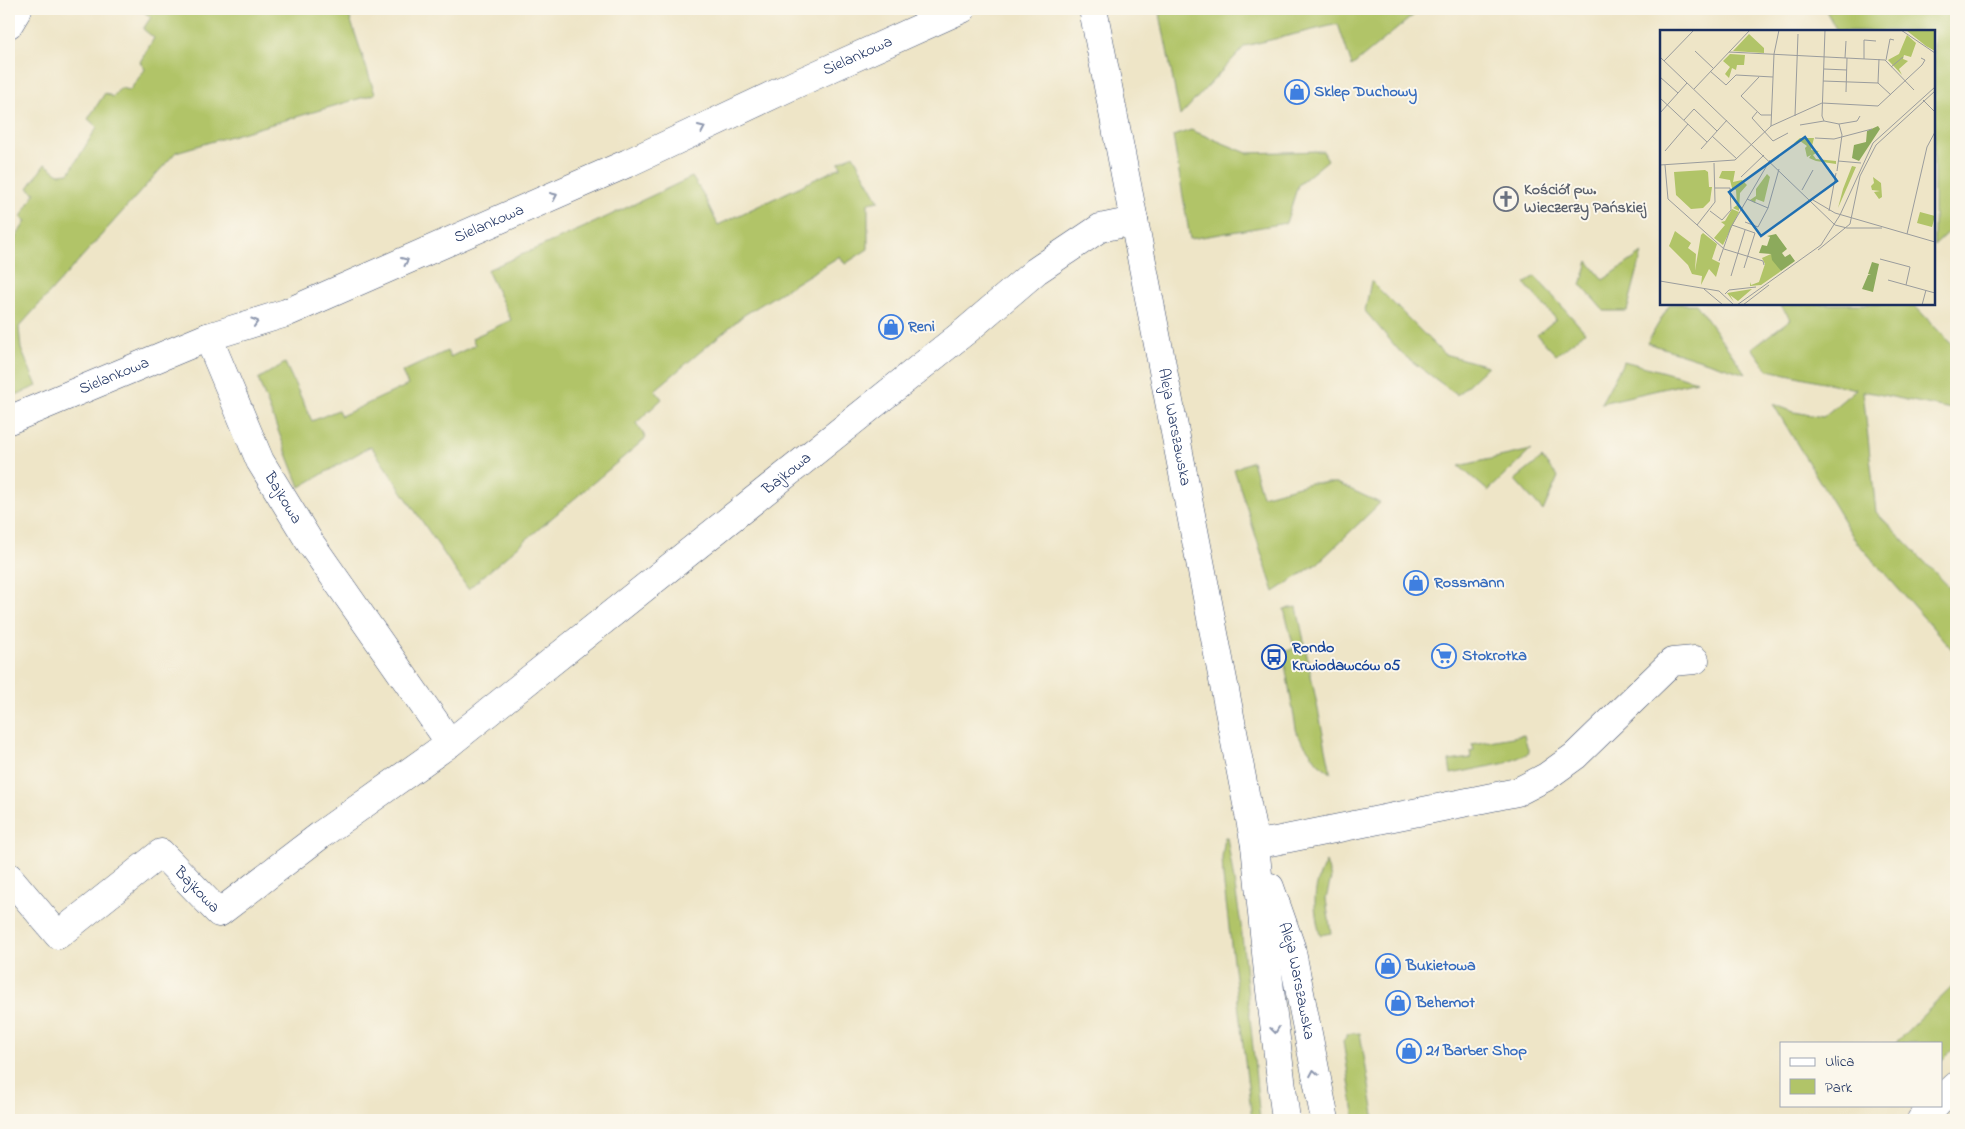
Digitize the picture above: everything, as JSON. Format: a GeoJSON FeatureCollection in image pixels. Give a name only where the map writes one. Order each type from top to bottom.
{"type":"FeatureCollection","features":[{"type":"Feature","properties":{"kind":"street"},"geometry":{"type":"LineString","coordinates":[[9,24],[18,9]]}},
{"type":"Feature","properties":{"kind":"street","name":"Sielankowa"},"geometry":{"type":"LineString","coordinates":[[9,420],[208,337],[286,313],[628,163],[962,9]]}},
{"type":"Feature","properties":{"kind":"street","name":"Aleja Warszawska"},"geometry":{"type":"LineString","coordinates":[[1093,9],[1255,845],[1286,1120]]}},
{"type":"Feature","properties":{"kind":"street","name":"Bajkowa"},"geometry":{"type":"LineString","coordinates":[[9,877],[58,934],[161,853],[219,913],[322,834],[450,743],[959,336],[1036,271],[1100,228],[1134,221]]}},
{"type":"Feature","properties":{"kind":"street","name":"Bajkowa"},"geometry":{"type":"LineString","coordinates":[[208,337],[260,462],[309,541],[450,743]]}},
{"type":"Feature","properties":{"kind":"street"},"geometry":{"type":"LineString","coordinates":[[1255,845],[1517,792],[1546,777],[1575,756],[1672,662],[1695,660]]}},
{"type":"Feature","properties":{"kind":"street","name":"Aleja Warszawska"},"geometry":{"type":"LineString","coordinates":[[1255,845],[1292,947],[1325,1120]]}},
{"type":"Feature","properties":{"kind":"street"},"geometry":{"type":"LineString","coordinates":[[1942,1099],[1956,1086]]}},
{"type":"Feature","properties":{"kind":"street"},"geometry":{"type":"LineString","coordinates":[[1921,1120],[1935,1106]]}},
{"type":"Feature","properties":{"kind":"green space"},"geometry":{"type":"Polygon","coordinates":[[[140,9],[347,9],[375,94],[176,152],[19,327],[21,349],[37,386],[9,398],[9,248],[26,221],[21,217],[35,193],[28,188],[45,164],[59,174],[69,173],[97,127],[88,119],[105,93],[113,97],[120,88],[130,90],[145,69],[140,62],[154,38],[143,29],[151,17],[140,9]]]}},
{"type":"Feature","properties":{"kind":"green space"},"geometry":{"type":"Polygon","coordinates":[[[1159,9],[1421,9],[1352,66],[1338,24],[1245,46],[1180,116],[1159,9]]]}},
{"type":"Feature","properties":{"kind":"green space"},"geometry":{"type":"Polygon","coordinates":[[[1825,9],[1947,9],[1956,18],[1956,225],[1935,245],[1935,30],[1836,30],[1825,9]]]}},
{"type":"Feature","properties":{"kind":"green space"},"geometry":{"type":"Polygon","coordinates":[[[1191,130],[1247,153],[1323,151],[1328,160],[1298,185],[1286,223],[1190,239],[1173,136],[1191,130]]]}},
{"type":"Feature","properties":{"kind":"green space"},"geometry":{"type":"Polygon","coordinates":[[[853,155],[879,201],[868,203],[868,249],[845,264],[840,256],[744,315],[655,390],[662,399],[636,423],[646,438],[468,589],[371,446],[300,487],[258,379],[285,363],[312,421],[338,410],[341,416],[408,385],[402,372],[447,351],[450,357],[475,345],[472,338],[511,320],[487,270],[692,177],[703,194],[718,225],[841,167],[839,162],[853,155]]]}},
{"type":"Feature","properties":{"kind":"green space"},"geometry":{"type":"Polygon","coordinates":[[[1642,253],[1627,311],[1604,311],[1581,285],[1588,261],[1603,280],[1642,253]]]}},
{"type":"Feature","properties":{"kind":"green space"},"geometry":{"type":"Polygon","coordinates":[[[1535,276],[1585,332],[1556,355],[1537,335],[1556,319],[1525,284],[1535,276]]]}},
{"type":"Feature","properties":{"kind":"green space"},"geometry":{"type":"Polygon","coordinates":[[[1371,281],[1444,354],[1488,366],[1457,395],[1402,354],[1365,311],[1371,281]]]}},
{"type":"Feature","properties":{"kind":"green space"},"geometry":{"type":"Polygon","coordinates":[[[1669,305],[1697,305],[1746,374],[1647,343],[1669,305]]]}},
{"type":"Feature","properties":{"kind":"green space"},"geometry":{"type":"Polygon","coordinates":[[[1780,305],[1914,305],[1956,349],[1956,410],[1863,391],[1876,512],[1956,594],[1956,654],[1855,540],[1773,404],[1794,412],[1823,417],[1856,389],[1768,370],[1752,348],[1791,319],[1780,305]]]}},
{"type":"Feature","properties":{"kind":"green space"},"geometry":{"type":"Polygon","coordinates":[[[1624,361],[1697,381],[1601,403],[1624,361]]]}},
{"type":"Feature","properties":{"kind":"green space"},"geometry":{"type":"Polygon","coordinates":[[[1531,450],[1488,491],[1459,466],[1531,450]]]}},
{"type":"Feature","properties":{"kind":"green space"},"geometry":{"type":"Polygon","coordinates":[[[1542,458],[1558,477],[1543,511],[1515,480],[1542,458]]]}},
{"type":"Feature","properties":{"kind":"green space"},"geometry":{"type":"Polygon","coordinates":[[[1252,461],[1262,496],[1310,483],[1337,483],[1380,503],[1318,563],[1274,592],[1234,469],[1252,461]]]}},
{"type":"Feature","properties":{"kind":"green space"},"geometry":{"type":"Polygon","coordinates":[[[1297,607],[1331,773],[1318,763],[1297,734],[1283,653],[1294,648],[1284,609],[1297,607]]]}},
{"type":"Feature","properties":{"kind":"green space"},"geometry":{"type":"Polygon","coordinates":[[[1524,735],[1529,753],[1506,763],[1451,774],[1449,761],[1471,758],[1470,751],[1474,750],[1472,744],[1524,735]]]}},
{"type":"Feature","properties":{"kind":"green space"},"geometry":{"type":"Polygon","coordinates":[[[1225,837],[1227,837],[1241,925],[1260,1120],[1252,1120],[1223,877],[1222,857],[1225,837]]]}},
{"type":"Feature","properties":{"kind":"green space"},"geometry":{"type":"Polygon","coordinates":[[[1326,862],[1331,878],[1326,899],[1331,933],[1320,935],[1315,898],[1318,880],[1326,862]]]}},
{"type":"Feature","properties":{"kind":"green space"},"geometry":{"type":"Polygon","coordinates":[[[1956,983],[1956,1046],[1942,1060],[1942,1042],[1896,1042],[1956,983]]]}},
{"type":"Feature","properties":{"kind":"green space"},"geometry":{"type":"Polygon","coordinates":[[[1360,1033],[1375,1120],[1355,1120],[1343,1041],[1348,1034],[1360,1033]]]}},
{"type":"Feature","properties":{"kind":"place","name":"Sklep Duchowy"},"geometry":{"type":"Point","coordinates":[1297,92]}},
{"type":"Feature","properties":{"kind":"place","name":"Kościół pw. Wieczerzy Pańskiej"},"geometry":{"type":"Point","coordinates":[1506,199]}},
{"type":"Feature","properties":{"kind":"place","name":"Reni"},"geometry":{"type":"Point","coordinates":[891,327]}},
{"type":"Feature","properties":{"kind":"place","name":"Rossmann"},"geometry":{"type":"Point","coordinates":[1416,583]}},
{"type":"Feature","properties":{"kind":"place","name":"Stokrotka"},"geometry":{"type":"Point","coordinates":[1444,656]}},
{"type":"Feature","properties":{"kind":"place","name":"Rondo Krwiodawców 05"},"geometry":{"type":"Point","coordinates":[1274,657]}},
{"type":"Feature","properties":{"kind":"place","name":"Bukietowa"},"geometry":{"type":"Point","coordinates":[1388,966]}},
{"type":"Feature","properties":{"kind":"place","name":"Behemot"},"geometry":{"type":"Point","coordinates":[1398,1003]}},
{"type":"Feature","properties":{"kind":"place","name":"21 Barber Shop"},"geometry":{"type":"Point","coordinates":[1409,1051]}}]}
